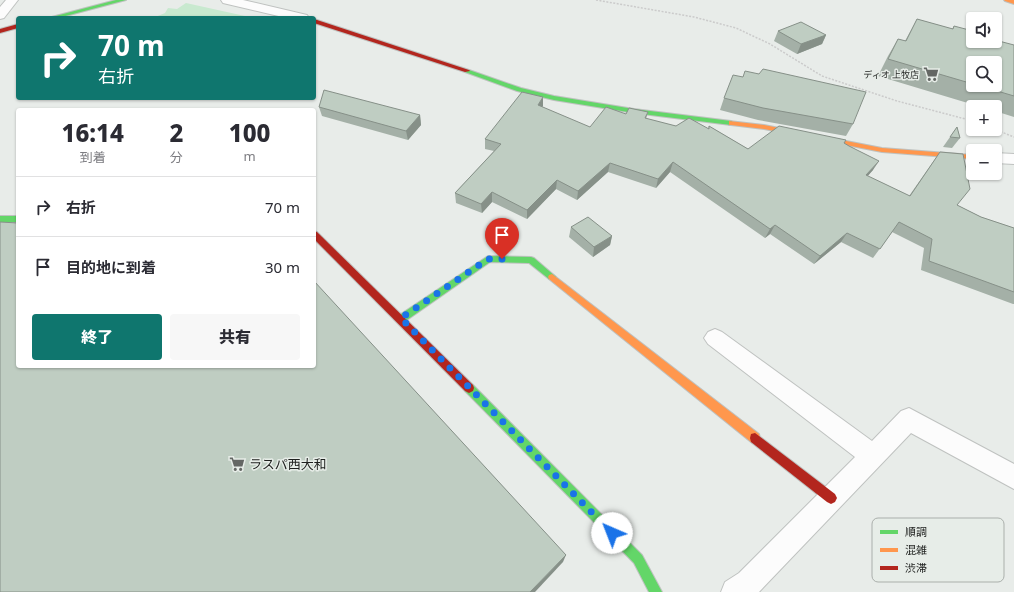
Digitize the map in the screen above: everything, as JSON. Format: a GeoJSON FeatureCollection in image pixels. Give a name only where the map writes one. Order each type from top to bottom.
{"type":"FeatureCollection","features":[{"type":"Feature","properties":{"kind":"street"},"geometry":{"type":"LineString","coordinates":[[0,15],[12,0]]}},
{"type":"Feature","properties":{"kind":"street"},"geometry":{"type":"LineString","coordinates":[[59,16],[123,0]]}},
{"type":"Feature","properties":{"kind":"street"},"geometry":{"type":"LineString","coordinates":[[227,0],[295,16]]}},
{"type":"Feature","properties":{"kind":"street"},"geometry":{"type":"LineString","coordinates":[[1007,0],[1014,2]]}},
{"type":"Feature","properties":{"kind":"street"},"geometry":{"type":"LineString","coordinates":[[316,22],[436,59],[519,90],[554,98],[634,112],[764,127],[882,150],[966,156]]}},
{"type":"Feature","properties":{"kind":"street"},"geometry":{"type":"LineString","coordinates":[[0,31],[16,27]]}},
{"type":"Feature","properties":{"kind":"street"},"geometry":{"type":"LineString","coordinates":[[1002,159],[1014,160]]}},
{"type":"Feature","properties":{"kind":"street"},"geometry":{"type":"LineString","coordinates":[[0,219],[16,219]]}},
{"type":"Feature","properties":{"kind":"street"},"geometry":{"type":"LineString","coordinates":[[316,236],[401,318],[638,559],[650,578],[656,592]]}},
{"type":"Feature","properties":{"kind":"street"},"geometry":{"type":"LineString","coordinates":[[401,318],[488,259],[531,260],[830,498]]}},
{"type":"Feature","properties":{"kind":"street"},"geometry":{"type":"LineString","coordinates":[[715,338],[873,456]]}},
{"type":"Feature","properties":{"kind":"street"},"geometry":{"type":"LineString","coordinates":[[736,592],[749,583],[830,498],[909,419],[1014,477]]}},
{"type":"Feature","properties":{"kind":"path"},"geometry":{"type":"LineString","coordinates":[[596,0],[694,17],[736,28],[770,44],[822,76],[897,101],[966,119]]}},
{"type":"Feature","properties":{"kind":"path"},"geometry":{"type":"LineString","coordinates":[[1002,132],[1014,137]]}},
{"type":"Feature","properties":{"kind":"green space"},"geometry":{"type":"Polygon","coordinates":[[[186,3],[245,16],[158,16],[165,13],[168,8],[177,9],[186,3]]]}},
{"type":"Feature","properties":{"kind":"building"},"geometry":{"type":"Polygon","coordinates":[[[917,19],[953,29],[954,26],[966,29],[966,48],[1002,48],[1002,42],[1014,45],[1014,96],[1001,92],[1002,92],[1002,56],[966,56],[966,82],[888,59],[898,39],[906,41],[917,19]]]}},
{"type":"Feature","properties":{"kind":"building"},"geometry":{"type":"Polygon","coordinates":[[[801,22],[826,35],[801,44],[778,31],[801,22]]]}},
{"type":"Feature","properties":{"kind":"building"},"geometry":{"type":"Polygon","coordinates":[[[763,69],[866,92],[853,124],[763,108],[724,98],[733,75],[743,77],[745,71],[759,74],[763,69]]]}},
{"type":"Feature","properties":{"kind":"building"},"geometry":{"type":"Polygon","coordinates":[[[324,90],[420,115],[406,131],[319,107],[324,90]]]}},
{"type":"Feature","properties":{"kind":"building"},"geometry":{"type":"Polygon","coordinates":[[[522,92],[543,97],[538,105],[590,127],[606,107],[626,114],[629,108],[648,112],[645,118],[676,126],[689,118],[709,129],[709,126],[748,149],[779,126],[846,140],[844,143],[879,161],[866,175],[910,196],[940,152],[963,154],[966,169],[966,180],[968,180],[970,189],[957,205],[981,217],[1014,228],[1014,292],[929,261],[932,239],[899,222],[880,249],[847,233],[820,256],[775,225],[770,229],[673,162],[658,179],[610,163],[578,191],[557,180],[527,210],[492,192],[481,204],[455,193],[501,144],[485,139],[522,92]]]}},
{"type":"Feature","properties":{"kind":"building"},"geometry":{"type":"Polygon","coordinates":[[[957,127],[960,138],[950,137],[957,127]]]}},
{"type":"Feature","properties":{"kind":"building"},"geometry":{"type":"Polygon","coordinates":[[[588,217],[612,236],[594,247],[571,227],[588,217]]]}},
{"type":"Feature","properties":{"kind":"building","name":"ラスパ西大和"},"geometry":{"type":"Polygon","coordinates":[[[0,222],[16,223],[16,368],[316,368],[316,283],[566,555],[530,592],[0,592],[0,222]]]}},
{"type":"Feature","properties":{"kind":"traffic: fast"},"geometry":{"type":"LineString","coordinates":[[59,16],[123,0]]}},
{"type":"Feature","properties":{"kind":"traffic: fast"},"geometry":{"type":"LineString","coordinates":[[467,71],[519,90],[554,98],[634,111],[731,123]]}},
{"type":"Feature","properties":{"kind":"traffic: fast"},"geometry":{"type":"LineString","coordinates":[[0,219],[16,219]]}},
{"type":"Feature","properties":{"kind":"traffic: fast"},"geometry":{"type":"LineString","coordinates":[[401,319],[488,259],[531,260],[552,277]]}},
{"type":"Feature","properties":{"kind":"traffic: fast"},"geometry":{"type":"LineString","coordinates":[[469,388],[638,559],[656,592]]}},
{"type":"Feature","properties":{"kind":"traffic: slow"},"geometry":{"type":"LineString","coordinates":[[1007,0],[1014,2]]}},
{"type":"Feature","properties":{"kind":"traffic: slow"},"geometry":{"type":"LineString","coordinates":[[731,123],[764,127],[882,150],[966,156]]}},
{"type":"Feature","properties":{"kind":"traffic: slow"},"geometry":{"type":"LineString","coordinates":[[552,277],[755,438]]}},
{"type":"Feature","properties":{"kind":"traffic: jam"},"geometry":{"type":"LineString","coordinates":[[316,22],[467,71]]}},
{"type":"Feature","properties":{"kind":"traffic: jam"},"geometry":{"type":"LineString","coordinates":[[0,31],[16,27]]}},
{"type":"Feature","properties":{"kind":"traffic: jam"},"geometry":{"type":"LineString","coordinates":[[316,236],[469,388]]}},
{"type":"Feature","properties":{"kind":"traffic: jam"},"geometry":{"type":"LineString","coordinates":[[755,438],[831,498]]}},
{"type":"Feature","properties":{"kind":"place","name":"ディオ 上牧店"},"geometry":{"type":"Point","coordinates":[931,74]}},
{"type":"Feature","properties":{"kind":"place","name":"ラスパ西大和"},"geometry":{"type":"Point","coordinates":[237,464]}},
{"type":"Feature","properties":{"kind":"route"},"geometry":{"type":"LineString","coordinates":[[502,259],[488,259],[401,318],[612,533]]}}]}
